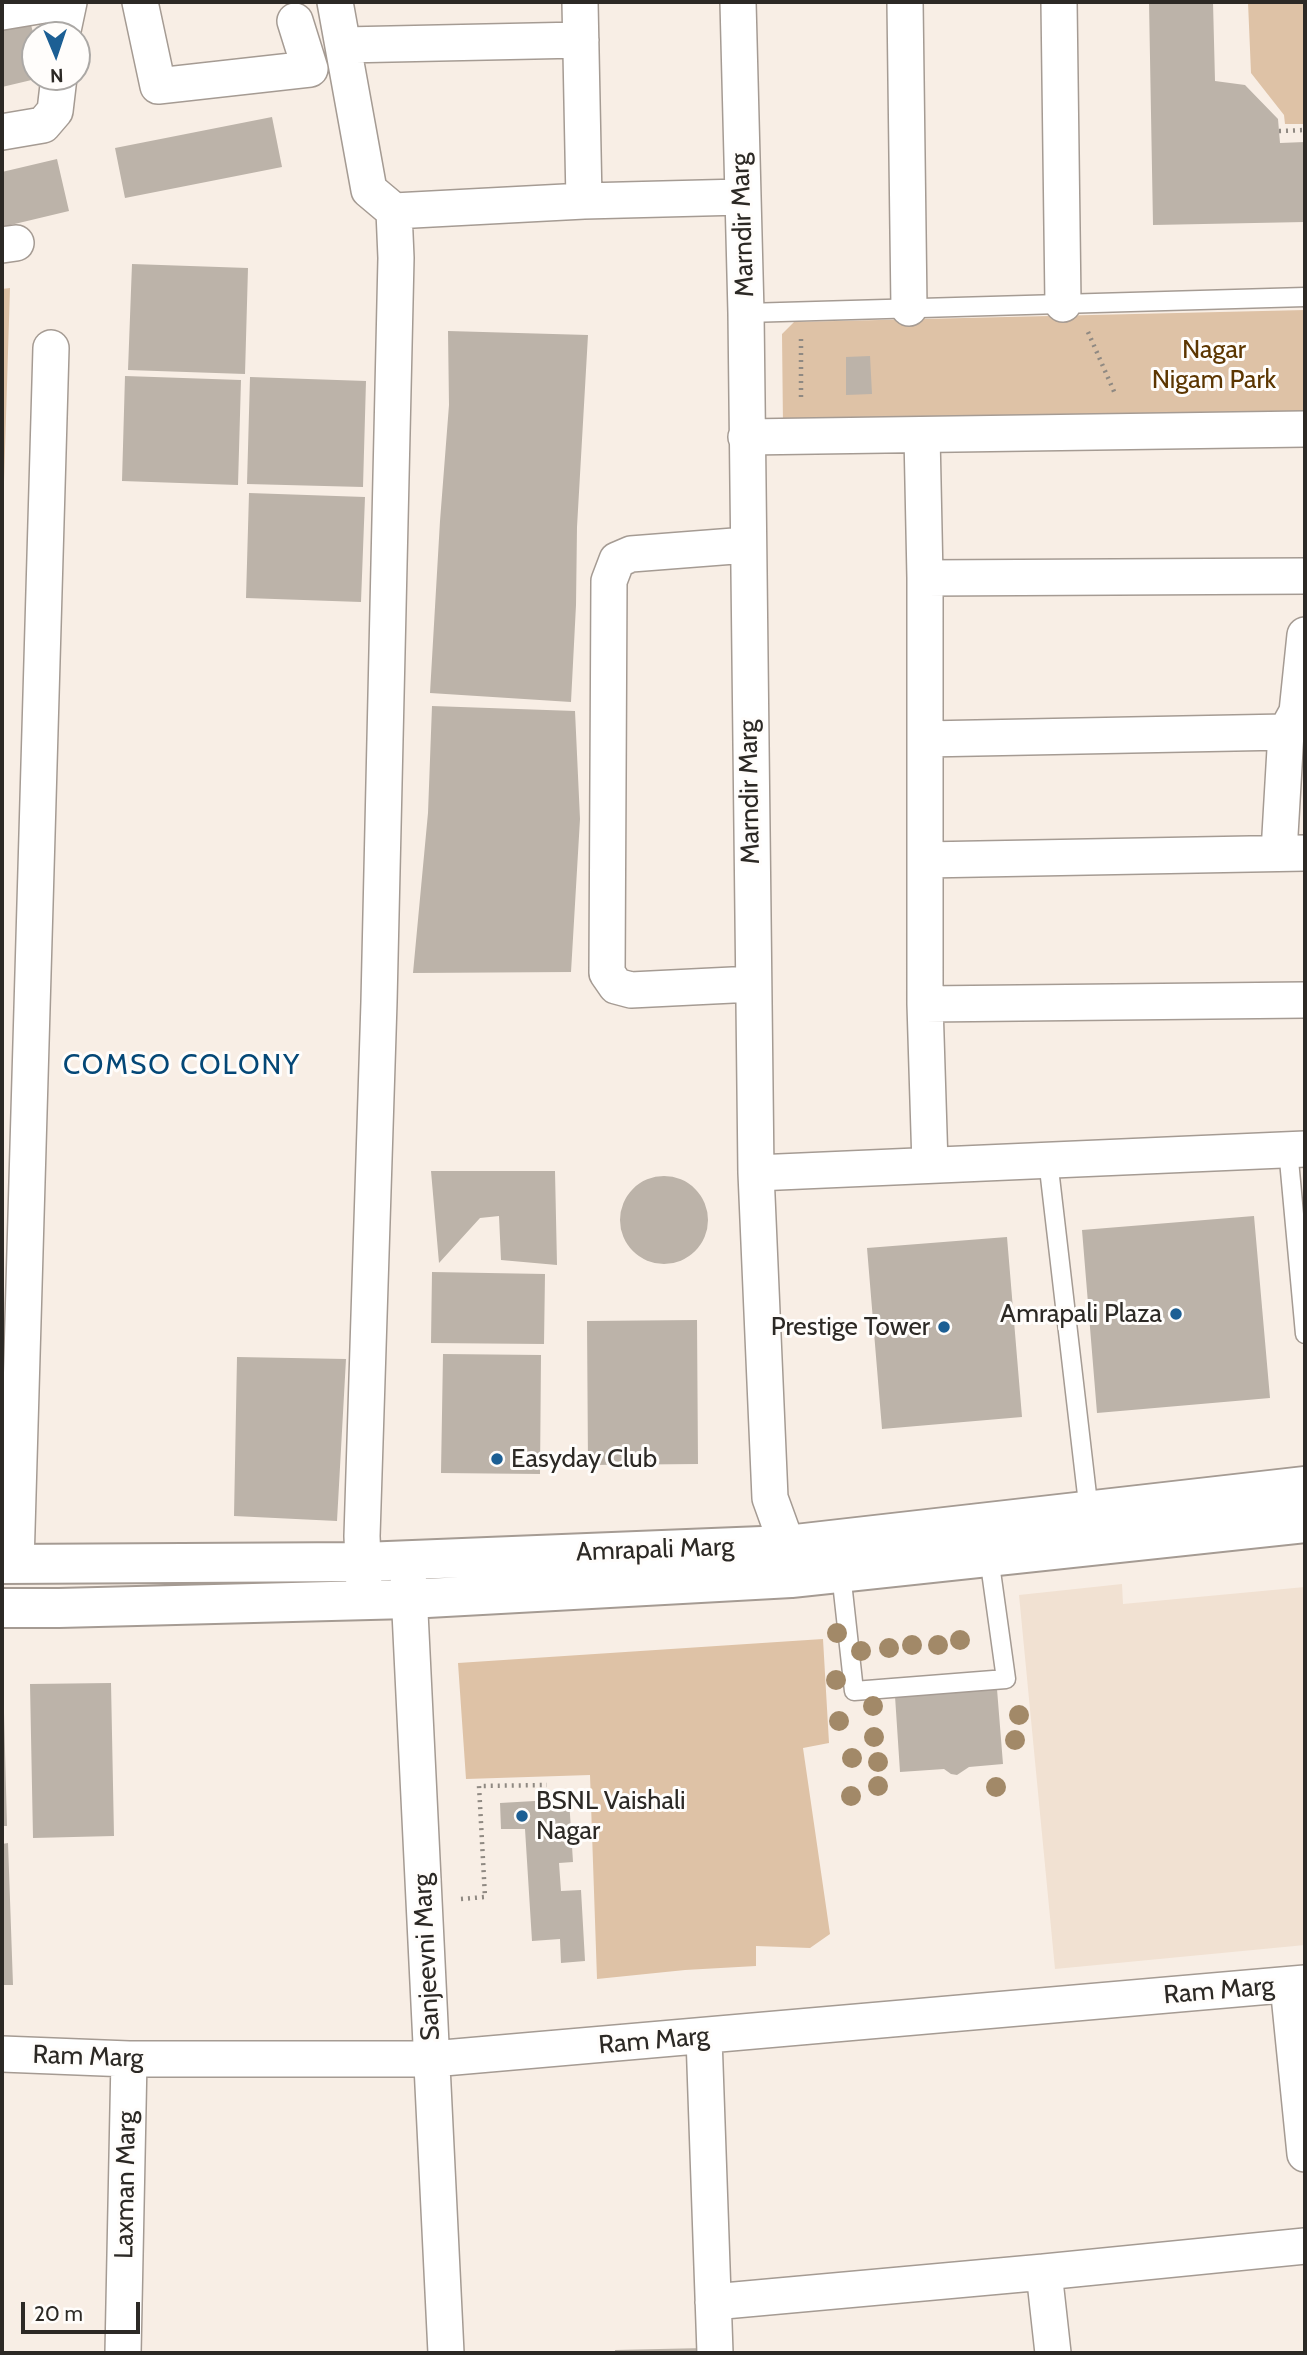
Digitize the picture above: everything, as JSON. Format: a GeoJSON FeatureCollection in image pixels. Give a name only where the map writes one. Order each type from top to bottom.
{"type":"FeatureCollection","features":[{"type":"Feature","properties":{"kind":"street"},"geometry":{"type":"LineString","coordinates":[[2,12],[62,2]]}},
{"type":"Feature","properties":{"kind":"street"},"geometry":{"type":"LineString","coordinates":[[65,21],[69,2]]}},
{"type":"Feature","properties":{"kind":"street"},"geometry":{"type":"LineString","coordinates":[[140,2],[158,86],[310,69],[295,21]]}},
{"type":"Feature","properties":{"kind":"street"},"geometry":{"type":"LineString","coordinates":[[335,2],[369,190],[394,211],[583,201],[742,197]]}},
{"type":"Feature","properties":{"kind":"street"},"geometry":{"type":"LineString","coordinates":[[580,2],[583,201]]}},
{"type":"Feature","properties":{"kind":"street","name":"Marndir Marg"},"geometry":{"type":"LineString","coordinates":[[738,2],[746,313],[756,1173],[770,1498],[789,1562]]}},
{"type":"Feature","properties":{"kind":"street"},"geometry":{"type":"LineString","coordinates":[[905,2],[909,308]]}},
{"type":"Feature","properties":{"kind":"street"},"geometry":{"type":"LineString","coordinates":[[1059,2],[1063,304]]}},
{"type":"Feature","properties":{"kind":"street"},"geometry":{"type":"LineString","coordinates":[[344,45],[581,40]]}},
{"type":"Feature","properties":{"kind":"street"},"geometry":{"type":"LineString","coordinates":[[2,132],[43,125],[55,111],[57,91]]}},
{"type":"Feature","properties":{"kind":"street"},"geometry":{"type":"LineString","coordinates":[[365,1600],[363,1562],[396,258],[394,211]]}},
{"type":"Feature","properties":{"kind":"street"},"geometry":{"type":"LineString","coordinates":[[9,1564],[51,348]]}},
{"type":"Feature","properties":{"kind":"street"},"geometry":{"type":"LineString","coordinates":[[746,437],[1305,429]]}},
{"type":"Feature","properties":{"kind":"street"},"geometry":{"type":"LineString","coordinates":[[922,435],[925,578],[925,1004],[930,1165]]}},
{"type":"Feature","properties":{"kind":"street"},"geometry":{"type":"LineString","coordinates":[[747,545],[631,554],[617,561],[608,581],[607,974],[616,986],[631,990],[753,984]]}},
{"type":"Feature","properties":{"kind":"street"},"geometry":{"type":"LineString","coordinates":[[925,578],[1305,576]]}},
{"type":"Feature","properties":{"kind":"street"},"geometry":{"type":"LineString","coordinates":[[925,860],[1292,853],[1286,732],[1297,712],[1305,635]]}},
{"type":"Feature","properties":{"kind":"street"},"geometry":{"type":"LineString","coordinates":[[925,739],[1286,732]]}},
{"type":"Feature","properties":{"kind":"street"},"geometry":{"type":"LineString","coordinates":[[925,1004],[1305,1000]]}},
{"type":"Feature","properties":{"kind":"street"},"geometry":{"type":"LineString","coordinates":[[756,1173],[1297,1149]]}},
{"type":"Feature","properties":{"kind":"street","name":"Amrapali Marg"},"geometry":{"type":"LineString","coordinates":[[2,1608],[409,1599],[789,1562],[1088,1512],[1305,1486]]}},
{"type":"Feature","properties":{"kind":"street","name":"Amrapali Marg"},"geometry":{"type":"LineString","coordinates":[[9,1564],[789,1562],[841,1573],[1305,1523]]}},
{"type":"Feature","properties":{"kind":"street","name":"Sanjeevni Marg"},"geometry":{"type":"LineString","coordinates":[[407,1561],[446,2353]]}},
{"type":"Feature","properties":{"kind":"street"},"geometry":{"type":"LineString","coordinates":[[1297,1984],[1305,2154]]}},
{"type":"Feature","properties":{"kind":"street","name":"Ram Marg"},"geometry":{"type":"LineString","coordinates":[[2,2054],[129,2059],[432,2059],[1297,1984]]}},
{"type":"Feature","properties":{"kind":"street"},"geometry":{"type":"LineString","coordinates":[[704,2037],[715,2353]]}},
{"type":"Feature","properties":{"kind":"street","name":"Laxman Marg"},"geometry":{"type":"LineString","coordinates":[[123,2353],[129,2059]]}},
{"type":"Feature","properties":{"kind":"street"},"geometry":{"type":"LineString","coordinates":[[713,2302],[1305,2246]]}},
{"type":"Feature","properties":{"kind":"street"},"geometry":{"type":"LineString","coordinates":[[1044,2272],[1053,2353]]}},
{"type":"Feature","properties":{"kind":"lane"},"geometry":{"type":"LineString","coordinates":[[746,313],[1305,297]]}},
{"type":"Feature","properties":{"kind":"lane"},"geometry":{"type":"LineString","coordinates":[[1297,1149],[1305,1334]]}},
{"type":"Feature","properties":{"kind":"lane"},"geometry":{"type":"LineString","coordinates":[[1048,1160],[1088,1512]]}},
{"type":"Feature","properties":{"kind":"lane"},"geometry":{"type":"LineString","coordinates":[[841,1573],[854,1691],[1006,1679],[989,1557]]}},
{"type":"Feature","properties":{"kind":"path"},"geometry":{"type":"LineString","coordinates":[[1279,131],[1305,130]]}},
{"type":"Feature","properties":{"kind":"path"},"geometry":{"type":"LineString","coordinates":[[1088,332],[1118,399]]}},
{"type":"Feature","properties":{"kind":"path"},"geometry":{"type":"LineString","coordinates":[[801,405],[800,339],[814,339]]}},
{"type":"Feature","properties":{"kind":"path"},"geometry":{"type":"LineString","coordinates":[[424,1902],[485,1897],[479,1786],[547,1785]]}},
{"type":"Feature","properties":{"kind":"shaded area"},"geometry":{"type":"Polygon","coordinates":[[[1122,1584],[1123,1604],[1305,1587],[1305,1945],[1055,1969],[1019,1595],[1122,1584]]]}},
{"type":"Feature","properties":{"kind":"green space"},"geometry":{"type":"Polygon","coordinates":[[[1248,2],[1305,2],[1305,124],[1285,124],[1284,115],[1251,73],[1248,2]]]}},
{"type":"Feature","properties":{"kind":"green space"},"geometry":{"type":"Polygon","coordinates":[[[10,288],[2,546],[2,289],[10,288]]]}},
{"type":"Feature","properties":{"kind":"green space","name":"Nagar Nigam Park"},"geometry":{"type":"Polygon","coordinates":[[[1305,310],[1305,416],[783,426],[782,334],[794,322],[1305,310]]]}},
{"type":"Feature","properties":{"kind":"green space"},"geometry":{"type":"Polygon","coordinates":[[[823,1639],[829,1743],[803,1748],[830,1934],[810,1948],[756,1946],[756,1966],[597,1979],[590,1775],[466,1779],[458,1663],[823,1639]]]}},
{"type":"Feature","properties":{"kind":"building"},"geometry":{"type":"Polygon","coordinates":[[[1149,2],[1213,2],[1215,81],[1245,85],[1278,119],[1280,143],[1305,142],[1305,222],[1153,225],[1149,2]]]}},
{"type":"Feature","properties":{"kind":"building"},"geometry":{"type":"Polygon","coordinates":[[[21,23],[21,82],[2,87],[2,27],[21,23]]]}},
{"type":"Feature","properties":{"kind":"building"},"geometry":{"type":"Polygon","coordinates":[[[272,117],[282,167],[125,198],[115,148],[272,117]]]}},
{"type":"Feature","properties":{"kind":"building"},"geometry":{"type":"Polygon","coordinates":[[[57,159],[69,211],[2,227],[2,172],[57,159]]]}},
{"type":"Feature","properties":{"kind":"building"},"geometry":{"type":"Polygon","coordinates":[[[132,264],[248,268],[245,374],[128,370],[132,264]]]}},
{"type":"Feature","properties":{"kind":"building"},"geometry":{"type":"Polygon","coordinates":[[[448,331],[588,335],[577,527],[571,702],[430,693],[449,405],[448,331]]]}},
{"type":"Feature","properties":{"kind":"building"},"geometry":{"type":"Polygon","coordinates":[[[870,356],[872,394],[846,395],[846,357],[870,356]]]}},
{"type":"Feature","properties":{"kind":"building"},"geometry":{"type":"Polygon","coordinates":[[[125,376],[241,380],[238,485],[122,481],[125,376]]]}},
{"type":"Feature","properties":{"kind":"building"},"geometry":{"type":"Polygon","coordinates":[[[250,377],[366,381],[363,487],[247,484],[250,377]]]}},
{"type":"Feature","properties":{"kind":"building"},"geometry":{"type":"Polygon","coordinates":[[[249,493],[365,497],[361,602],[246,598],[249,493]]]}},
{"type":"Feature","properties":{"kind":"building"},"geometry":{"type":"Polygon","coordinates":[[[432,706],[575,711],[580,819],[571,972],[413,973],[428,813],[432,706]]]}},
{"type":"Feature","properties":{"kind":"building"},"geometry":{"type":"Polygon","coordinates":[[[431,1171],[555,1171],[557,1265],[501,1260],[499,1216],[480,1218],[439,1263],[431,1171]]]}},
{"type":"Feature","properties":{"kind":"building"},"geometry":{"type":"Polygon","coordinates":[[[664,1176],[681,1180],[695,1189],[704,1203],[708,1220],[704,1237],[695,1251],[681,1260],[664,1264],[647,1260],[633,1251],[624,1237],[620,1220],[624,1203],[633,1189],[647,1180],[664,1176]]]}},
{"type":"Feature","properties":{"kind":"building","name":"Amrapali Plaza"},"geometry":{"type":"Polygon","coordinates":[[[1254,1216],[1270,1398],[1097,1413],[1082,1230],[1254,1216]]]}},
{"type":"Feature","properties":{"kind":"building","name":"Prestige Tower"},"geometry":{"type":"Polygon","coordinates":[[[1007,1237],[1022,1417],[882,1429],[867,1248],[1007,1237]]]}},
{"type":"Feature","properties":{"kind":"building"},"geometry":{"type":"Polygon","coordinates":[[[432,1272],[545,1274],[544,1344],[431,1343],[432,1272]]]}},
{"type":"Feature","properties":{"kind":"building"},"geometry":{"type":"Polygon","coordinates":[[[697,1320],[698,1464],[588,1465],[587,1321],[697,1320]]]}},
{"type":"Feature","properties":{"kind":"building"},"geometry":{"type":"Polygon","coordinates":[[[443,1354],[541,1355],[540,1474],[441,1473],[443,1354]]]}},
{"type":"Feature","properties":{"kind":"building"},"geometry":{"type":"Polygon","coordinates":[[[237,1357],[346,1359],[337,1521],[234,1516],[237,1357]]]}},
{"type":"Feature","properties":{"kind":"building"},"geometry":{"type":"Polygon","coordinates":[[[111,1683],[114,1836],[33,1838],[30,1684],[111,1683]]]}},
{"type":"Feature","properties":{"kind":"building"},"geometry":{"type":"Polygon","coordinates":[[[997,1689],[1003,1764],[969,1767],[957,1775],[944,1769],[900,1772],[895,1696],[997,1689]]]}},
{"type":"Feature","properties":{"kind":"building"},"geometry":{"type":"Polygon","coordinates":[[[4,1713],[7,1826],[2,1826],[4,1713]]]}},
{"type":"Feature","properties":{"kind":"building"},"geometry":{"type":"Polygon","coordinates":[[[569,1799],[573,1862],[559,1863],[561,1891],[581,1890],[585,1961],[561,1963],[560,1939],[532,1941],[525,1829],[501,1829],[500,1803],[569,1799]]]}},
{"type":"Feature","properties":{"kind":"building"},"geometry":{"type":"Polygon","coordinates":[[[8,1843],[13,1985],[2,1985],[2,1844],[8,1843]]]}},
{"type":"Feature","properties":{"kind":"building"},"geometry":{"type":"Polygon","coordinates":[[[704,2348],[704,2353],[615,2353],[615,2350],[704,2348]]]}},
{"type":"Feature","properties":{"kind":"place","name":"Amrapali Plaza"},"geometry":{"type":"Point","coordinates":[1176,1314]}},
{"type":"Feature","properties":{"kind":"place","name":"Prestige Tower"},"geometry":{"type":"Point","coordinates":[944,1327]}},
{"type":"Feature","properties":{"kind":"place","name":"Easyday Club"},"geometry":{"type":"Point","coordinates":[497,1459]}},
{"type":"Feature","properties":{"kind":"place","name":"BSNL Vaishali Nagar"},"geometry":{"type":"Point","coordinates":[522,1816]}},
{"type":"Feature","properties":{"kind":"district","name":"COMSO COLONY"},"geometry":{"type":"Point","coordinates":[182,1066]}}]}
